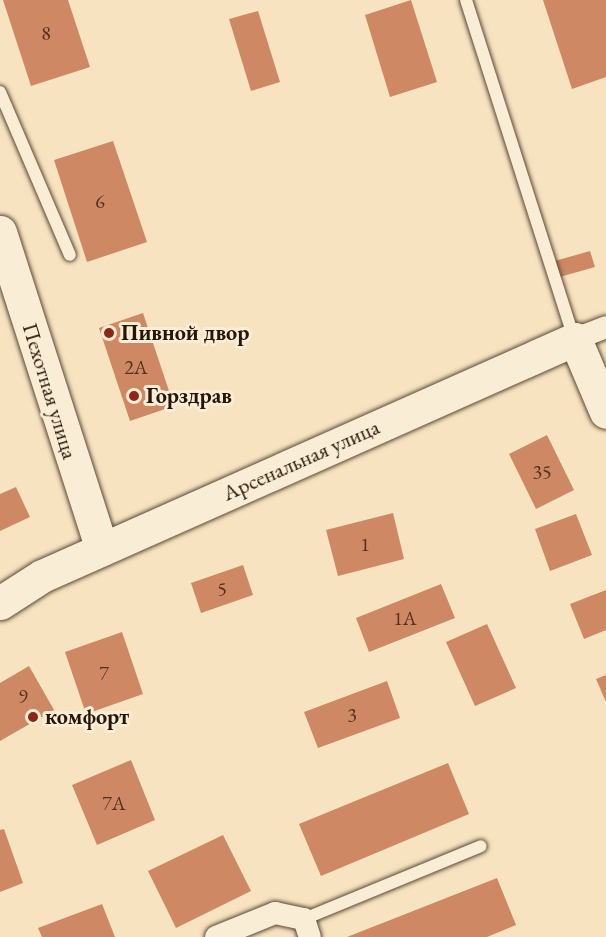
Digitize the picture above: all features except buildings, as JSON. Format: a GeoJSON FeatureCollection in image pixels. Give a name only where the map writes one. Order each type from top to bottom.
{"type":"FeatureCollection","features":[{"type":"Feature","properties":{"kind":"street","name":"Пехотная улица"},"geometry":{"type":"LineString","coordinates":[[0,232],[102,549]]}},
{"type":"Feature","properties":{"kind":"street","name":"Арсенальная улица"},"geometry":{"type":"LineString","coordinates":[[0,603],[42,576],[606,327]]}},
{"type":"Feature","properties":{"kind":"street"},"geometry":{"type":"LineString","coordinates":[[575,339],[606,412]]}},
{"type":"Feature","properties":{"kind":"street"},"geometry":{"type":"LineString","coordinates":[[216,937],[275,913],[307,928]]}},
{"type":"Feature","properties":{"kind":"lane"},"geometry":{"type":"LineString","coordinates":[[466,0],[575,339]]}},
{"type":"Feature","properties":{"kind":"lane"},"geometry":{"type":"LineString","coordinates":[[0,92],[2,106],[69,255]]}},
{"type":"Feature","properties":{"kind":"lane"},"geometry":{"type":"LineString","coordinates":[[307,928],[481,846]]}},
{"type":"Feature","properties":{"kind":"place","name":"Пивной двор"},"geometry":{"type":"Point","coordinates":[109,333]}},
{"type":"Feature","properties":{"kind":"place","name":"Горздрав"},"geometry":{"type":"Point","coordinates":[134,396]}},
{"type":"Feature","properties":{"kind":"place","name":"комфорт"},"geometry":{"type":"Point","coordinates":[33,717]}}]}
